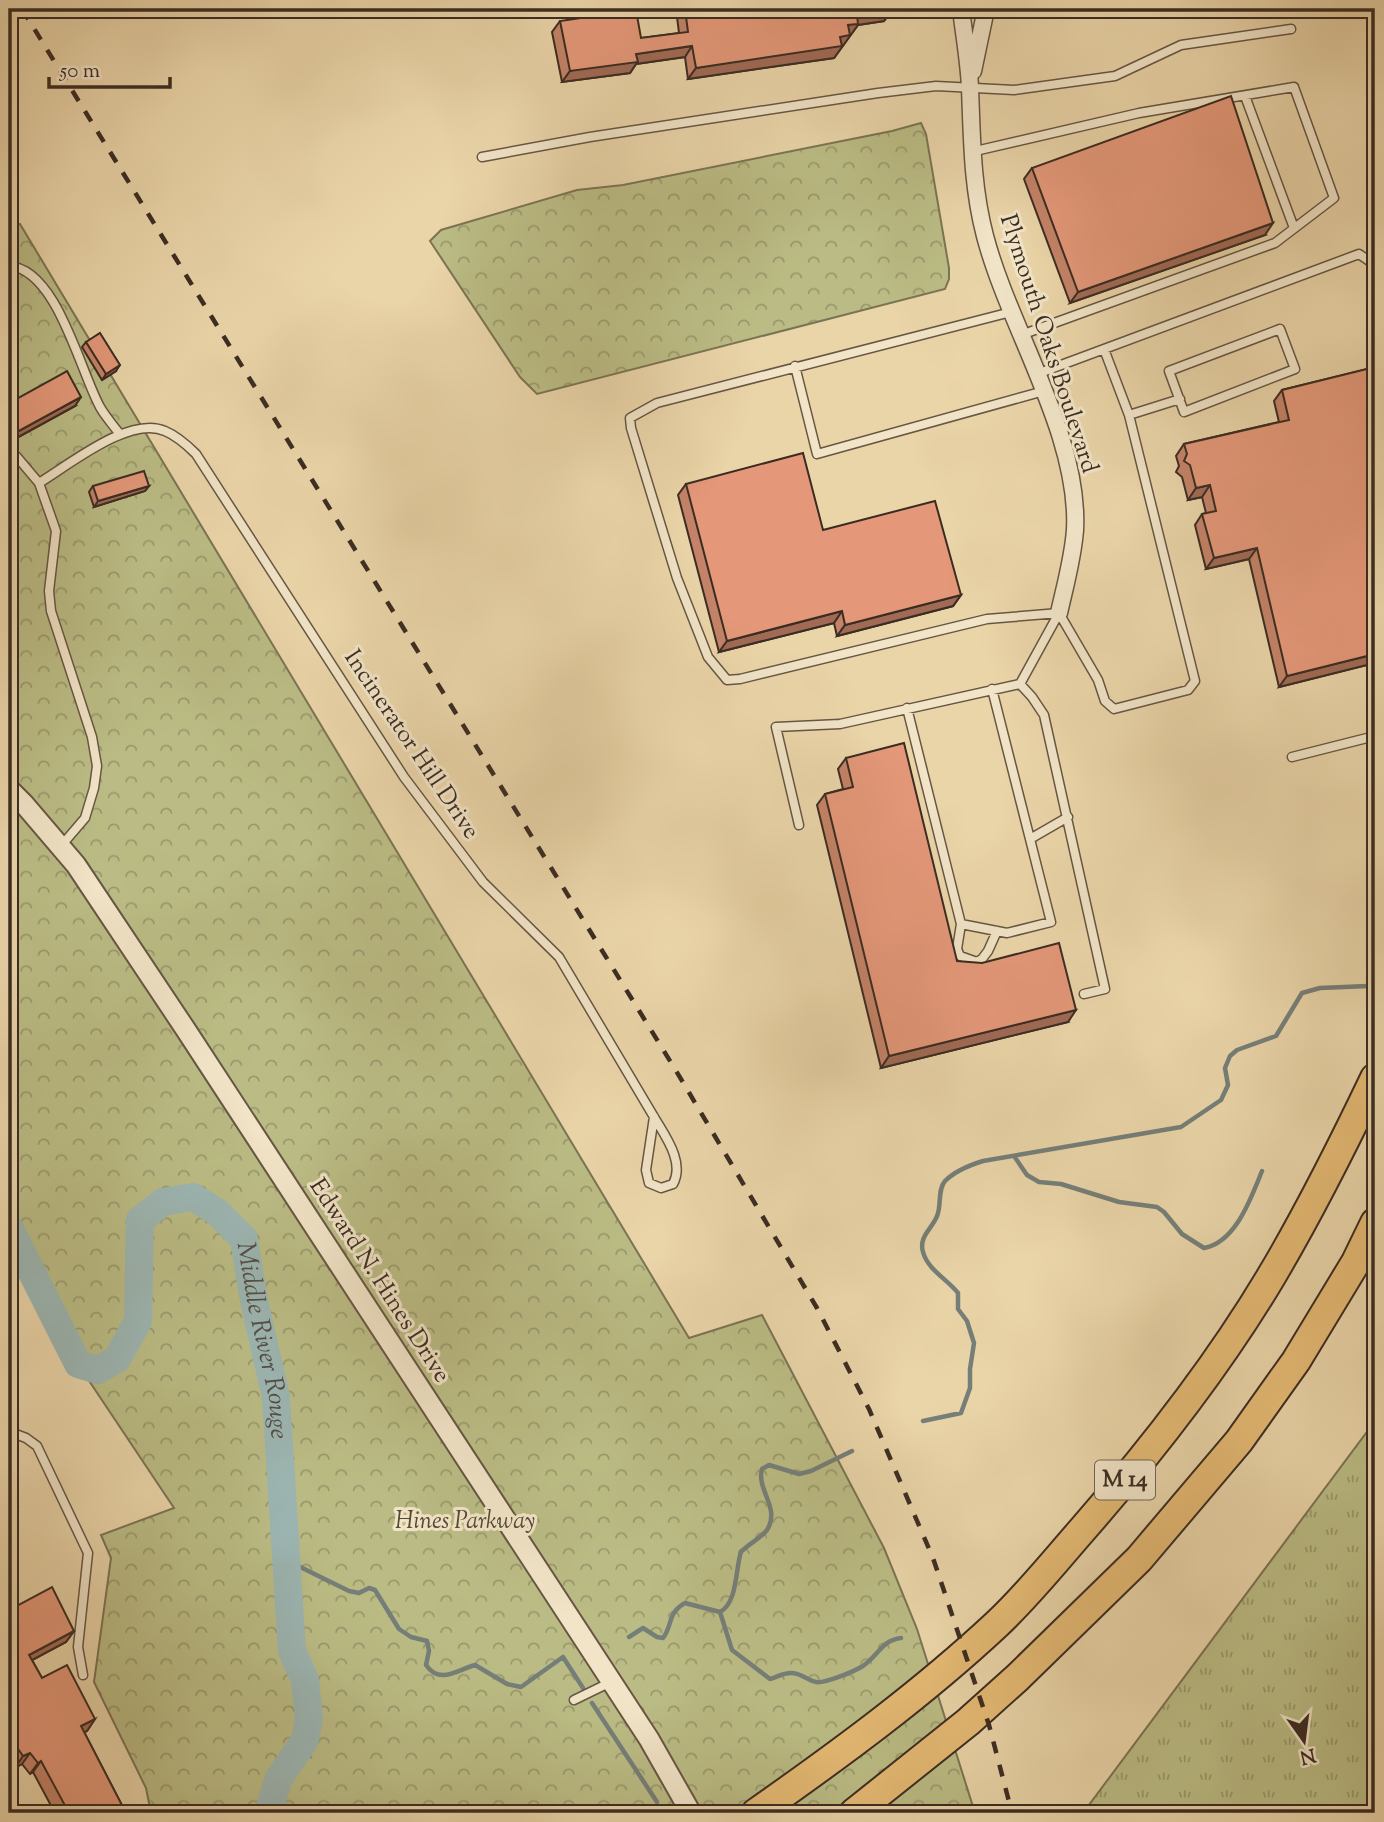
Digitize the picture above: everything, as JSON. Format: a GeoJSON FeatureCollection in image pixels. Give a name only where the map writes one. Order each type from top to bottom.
{"type":"FeatureCollection","features":[{"type":"Feature","properties":{"kind":"highway","name":"M 14"},"geometry":{"type":"LineString","coordinates":[[756,1813],[851,1747],[950,1667],[1000,1621],[1117,1490],[1173,1421],[1271,1276],[1316,1197],[1375,1078]]}},
{"type":"Feature","properties":{"kind":"highway","name":"M 14"},"geometry":{"type":"LineString","coordinates":[[854,1813],[968,1722],[1139,1559],[1239,1441],[1282,1381],[1356,1262],[1375,1223]]}},
{"type":"Feature","properties":{"kind":"street","name":"Plymouth Oaks Boulevard"},"geometry":{"type":"LineString","coordinates":[[961,9],[970,87],[971,152],[985,234],[1011,312],[1044,391],[1069,470],[1075,529],[1059,613]]}},
{"type":"Feature","properties":{"kind":"street","name":"Plymouth Oaks Boulevard"},"geometry":{"type":"LineString","coordinates":[[970,87],[986,9]]}},
{"type":"Feature","properties":{"kind":"street","name":"Edward N. Hines Drive"},"geometry":{"type":"LineString","coordinates":[[9,789],[83,876],[194,1041],[649,1739],[691,1813]]}},
{"type":"Feature","properties":{"kind":"lane"},"geometry":{"type":"LineString","coordinates":[[482,157],[590,136],[878,93],[936,86],[1014,90],[1115,76],[1181,45],[1291,29]]}},
{"type":"Feature","properties":{"kind":"lane"},"geometry":{"type":"LineString","coordinates":[[971,152],[1139,113],[1294,87],[1334,198],[1275,243],[1021,335]]}},
{"type":"Feature","properties":{"kind":"lane"},"geometry":{"type":"LineString","coordinates":[[1245,96],[1294,228]]}},
{"type":"Feature","properties":{"kind":"lane"},"geometry":{"type":"LineString","coordinates":[[1037,374],[1359,254],[1375,265]]}},
{"type":"Feature","properties":{"kind":"lane"},"geometry":{"type":"LineString","coordinates":[[9,266],[15,266],[41,284],[68,328],[81,366],[100,407],[119,433]]}},
{"type":"Feature","properties":{"kind":"lane"},"geometry":{"type":"LineString","coordinates":[[1011,312],[794,366],[657,404],[630,418],[631,428],[677,578],[708,657],[727,680],[987,619],[1059,613]]}},
{"type":"Feature","properties":{"kind":"lane"},"geometry":{"type":"LineString","coordinates":[[1280,329],[1295,369],[1184,412],[1180,399],[1169,371],[1280,329]]}},
{"type":"Feature","properties":{"kind":"lane"},"geometry":{"type":"LineString","coordinates":[[1059,613],[1098,680],[1105,701],[1114,709],[1188,690],[1195,681],[1129,415],[1104,349]]}},
{"type":"Feature","properties":{"kind":"lane"},"geometry":{"type":"LineString","coordinates":[[794,366],[817,454],[1044,391]]}},
{"type":"Feature","properties":{"kind":"lane"},"geometry":{"type":"LineString","coordinates":[[1129,415],[1180,399]]}},
{"type":"Feature","properties":{"kind":"lane","name":"Incinerator Hill Drive"},"geometry":{"type":"LineString","coordinates":[[39,483],[119,433],[136,429],[163,430],[196,454],[404,777],[483,883],[559,957],[654,1117],[672,1149],[678,1175],[673,1184],[661,1188],[649,1183],[646,1170],[654,1117]]}},
{"type":"Feature","properties":{"kind":"lane"},"geometry":{"type":"LineString","coordinates":[[9,451],[39,483],[56,531],[50,591],[51,611],[96,757],[94,788],[85,818],[61,847]]}},
{"type":"Feature","properties":{"kind":"lane"},"geometry":{"type":"LineString","coordinates":[[1020,684],[1059,613]]}},
{"type":"Feature","properties":{"kind":"lane"},"geometry":{"type":"LineString","coordinates":[[799,825],[776,727],[840,724],[1020,684]]}},
{"type":"Feature","properties":{"kind":"lane"},"geometry":{"type":"LineString","coordinates":[[1020,684],[1044,715],[1105,989],[1084,994]]}},
{"type":"Feature","properties":{"kind":"lane"},"geometry":{"type":"LineString","coordinates":[[961,924],[1007,933],[1051,922],[992,689]]}},
{"type":"Feature","properties":{"kind":"lane"},"geometry":{"type":"LineString","coordinates":[[907,708],[961,924],[957,949],[960,956],[977,962],[982,959],[997,931]]}},
{"type":"Feature","properties":{"kind":"lane"},"geometry":{"type":"LineString","coordinates":[[1292,757],[1375,736]]}},
{"type":"Feature","properties":{"kind":"lane"},"geometry":{"type":"LineString","coordinates":[[1030,839],[1068,817]]}},
{"type":"Feature","properties":{"kind":"lane"},"geometry":{"type":"LineString","coordinates":[[10,1432],[37,1446],[88,1553],[78,1647],[83,1675]]}},
{"type":"Feature","properties":{"kind":"lane"},"geometry":{"type":"LineString","coordinates":[[574,1700],[611,1682]]}},
{"type":"Feature","properties":{"kind":"lane"},"geometry":{"type":"LineString","coordinates":[[9,1799],[16,1813]]}},
{"type":"Feature","properties":{"kind":"green space"},"geometry":{"type":"Polygon","coordinates":[[[921,123],[926,134],[949,268],[945,289],[537,394],[520,377],[430,241],[441,230],[577,190],[623,185],[921,123]]]}},
{"type":"Feature","properties":{"kind":"green space","name":"Hines Parkway"},"geometry":{"type":"Polygon","coordinates":[[[20,224],[689,1338],[762,1315],[884,1548],[917,1629],[975,1813],[151,1813],[146,1788],[94,1682],[111,1558],[101,1535],[174,1508],[9,1261],[9,227],[20,224]]]}},
{"type":"Feature","properties":{"kind":"green space"},"geometry":{"type":"Polygon","coordinates":[[[1375,1421],[1375,1813],[1083,1813],[1375,1421]]]}},
{"type":"Feature","properties":{"kind":"building"},"geometry":{"type":"Polygon","coordinates":[[[685,9],[892,10],[857,15],[858,24],[848,25],[850,35],[840,37],[842,46],[696,68],[692,46],[636,54],[638,62],[570,71],[560,21],[636,10],[641,38],[688,32],[685,9]]]}},
{"type":"Feature","properties":{"kind":"building"},"geometry":{"type":"Polygon","coordinates":[[[1231,96],[1273,223],[1078,292],[1032,168],[1231,96]]]}},
{"type":"Feature","properties":{"kind":"building"},"geometry":{"type":"Polygon","coordinates":[[[100,333],[120,365],[106,374],[86,342],[100,333]]]}},
{"type":"Feature","properties":{"kind":"building"},"geometry":{"type":"Polygon","coordinates":[[[1375,367],[1375,654],[1287,676],[1257,548],[1214,558],[1202,514],[1216,511],[1210,485],[1196,488],[1190,465],[1184,461],[1187,454],[1184,444],[1289,420],[1282,390],[1375,367]]]}},
{"type":"Feature","properties":{"kind":"building"},"geometry":{"type":"Polygon","coordinates":[[[67,371],[81,397],[17,432],[9,417],[9,403],[67,371]]]}},
{"type":"Feature","properties":{"kind":"building"},"geometry":{"type":"Polygon","coordinates":[[[803,453],[823,530],[935,501],[961,595],[845,625],[842,611],[727,641],[686,484],[803,453]]]}},
{"type":"Feature","properties":{"kind":"building"},"geometry":{"type":"Polygon","coordinates":[[[144,471],[149,486],[98,501],[93,486],[144,471]]]}},
{"type":"Feature","properties":{"kind":"building"},"geometry":{"type":"Polygon","coordinates":[[[904,743],[957,961],[982,963],[1059,943],[1076,1010],[889,1056],[825,794],[853,787],[846,758],[904,743]]]}},
{"type":"Feature","properties":{"kind":"building"},"geometry":{"type":"Polygon","coordinates":[[[9,1489],[18,1506],[12,1509],[17,1518],[9,1522],[9,1489]]]}},
{"type":"Feature","properties":{"kind":"building"},"geometry":{"type":"Polygon","coordinates":[[[52,1587],[74,1631],[29,1655],[42,1678],[67,1665],[95,1719],[81,1726],[126,1813],[69,1813],[41,1761],[38,1763],[30,1753],[23,1756],[14,1743],[9,1746],[9,1610],[52,1587]]]}},
{"type":"Feature","properties":{"kind":"waterway"},"geometry":{"type":"LineString","coordinates":[[923,1421],[961,1413],[970,1388],[974,1343],[967,1321],[958,1309],[958,1293],[929,1264],[922,1246],[936,1218],[941,1188],[945,1181],[962,1169],[983,1161],[1181,1127],[1221,1100],[1228,1085],[1225,1068],[1230,1056],[1237,1050],[1276,1036],[1302,993],[1320,988],[1368,986]]}},
{"type":"Feature","properties":{"kind":"waterway"},"geometry":{"type":"LineString","coordinates":[[1014,1156],[1027,1175],[1039,1182],[1061,1184],[1119,1202],[1157,1207],[1182,1234],[1204,1248],[1215,1244],[1234,1228],[1262,1171]]}},
{"type":"Feature","properties":{"kind":"waterway","name":"Middle River Rouge"},"geometry":{"type":"LineString","coordinates":[[9,1227],[78,1364],[98,1370],[117,1359],[138,1321],[140,1220],[163,1202],[193,1197],[217,1212],[244,1239],[254,1301],[276,1397],[292,1651],[305,1680],[309,1718],[305,1740],[279,1778],[268,1813]]}},
{"type":"Feature","properties":{"kind":"waterway"},"geometry":{"type":"LineString","coordinates":[[720,1612],[726,1607],[733,1593],[741,1552],[764,1533],[771,1522],[770,1507],[762,1484],[762,1469],[769,1465],[799,1474],[852,1451]]}},
{"type":"Feature","properties":{"kind":"waterway"},"geometry":{"type":"LineString","coordinates":[[286,1560],[349,1591],[359,1593],[369,1588],[375,1590],[399,1629],[411,1637],[427,1641],[429,1651],[426,1665],[437,1674],[449,1674],[475,1665],[507,1684],[521,1687],[563,1657],[583,1688]]}},
{"type":"Feature","properties":{"kind":"waterway"},"geometry":{"type":"LineString","coordinates":[[629,1637],[643,1628],[663,1638],[675,1611],[685,1603],[720,1612]]}},
{"type":"Feature","properties":{"kind":"waterway"},"geometry":{"type":"LineString","coordinates":[[720,1612],[732,1650],[770,1679],[791,1673],[816,1682],[832,1679],[863,1666],[889,1642],[901,1638]]}},
{"type":"Feature","properties":{"kind":"waterway"},"geometry":{"type":"LineString","coordinates":[[592,1703],[657,1802]]}},
{"type":"Feature","properties":{"kind":"railway"},"geometry":{"type":"LineString","coordinates":[[22,9],[675,1069],[817,1308],[869,1409],[933,1558],[989,1725],[1012,1813]]}}]}
